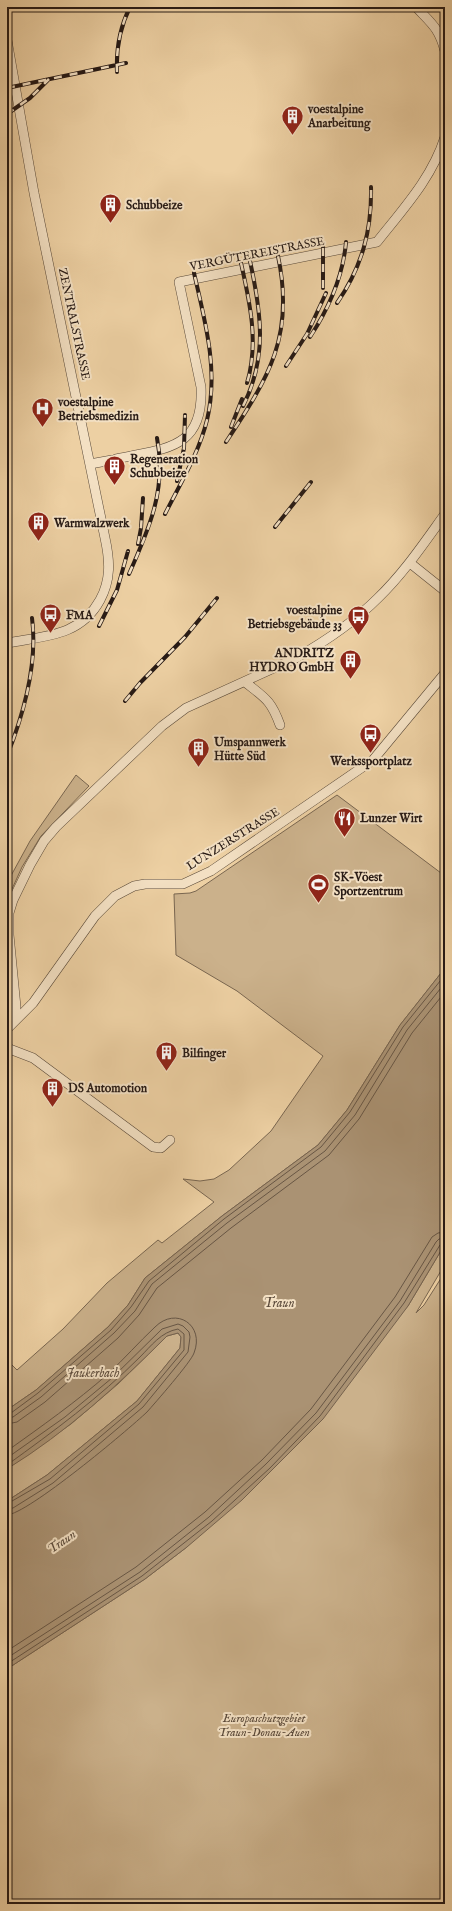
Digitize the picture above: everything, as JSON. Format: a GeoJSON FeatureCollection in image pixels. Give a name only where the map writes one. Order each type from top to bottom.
{"type":"FeatureCollection","features":[{"type":"Feature","properties":{"kind":"street"},"geometry":{"type":"LineString","coordinates":[[416,7],[434,24],[445,51]]}},
{"type":"Feature","properties":{"kind":"street","name":"ZENTRALSTRASSE"},"geometry":{"type":"LineString","coordinates":[[7,40],[10,71],[108,554],[108,580],[103,595],[91,614],[77,626],[57,634],[7,643]]}},
{"type":"Feature","properties":{"kind":"street","name":"VERGÜTEREISTRASSE"},"geometry":{"type":"LineString","coordinates":[[90,464],[168,448],[180,443],[194,427],[202,402],[201,387],[179,282],[377,242],[422,186],[440,152],[445,137]]}},
{"type":"Feature","properties":{"kind":"street"},"geometry":{"type":"LineString","coordinates":[[14,1020],[16,1007],[8,935],[9,913],[21,884],[44,841],[56,827],[170,719],[186,708],[296,658],[338,632],[379,597],[410,563],[445,514]]}},
{"type":"Feature","properties":{"kind":"street"},"geometry":{"type":"LineString","coordinates":[[410,563],[445,591]]}},
{"type":"Feature","properties":{"kind":"street","name":"LUNZERSTRASSE"},"geometry":{"type":"LineString","coordinates":[[7,1027],[33,1003],[95,916],[115,896],[134,886],[155,884],[175,885],[194,880],[237,853],[373,760],[445,674]]}},
{"type":"Feature","properties":{"kind":"street"},"geometry":{"type":"LineString","coordinates":[[245,682],[268,700],[274,708],[280,725]]}},
{"type":"Feature","properties":{"kind":"street"},"geometry":{"type":"LineString","coordinates":[[7,1048],[34,1058],[153,1147],[161,1148],[170,1140]]}},
{"type":"Feature","properties":{"kind":"street"},"geometry":{"type":"LineString","coordinates":[[7,1056],[23,1054]]}},
{"type":"Feature","properties":{"kind":"green space"},"geometry":{"type":"Polygon","coordinates":[[[76,775],[89,786],[41,836],[22,867],[7,900],[7,883],[30,841],[76,775]]]}},
{"type":"Feature","properties":{"kind":"green space"},"geometry":{"type":"Polygon","coordinates":[[[337,795],[445,876],[445,968],[400,1025],[347,1110],[318,1145],[222,1216],[145,1278],[128,1305],[108,1327],[36,1390],[7,1410],[7,1366],[10,1363],[17,1370],[63,1329],[107,1283],[158,1240],[162,1243],[214,1202],[183,1179],[200,1181],[214,1179],[229,1170],[271,1131],[323,1056],[237,991],[176,955],[174,894],[196,891],[337,795]]]}},
{"type":"Feature","properties":{"kind":"green space","name":"Europaschutzgebiet Traun-Donau-Auen"},"geometry":{"type":"Polygon","coordinates":[[[445,1244],[445,1264],[416,1313],[424,1305],[445,1272],[445,1904],[7,1904],[7,1669],[145,1579],[187,1547],[408,1306],[445,1244]]]}},
{"type":"Feature","properties":{"kind":"green space"},"geometry":{"type":"Polygon","coordinates":[[[178,1333],[181,1337],[180,1348],[137,1401],[47,1475],[7,1501],[7,1469],[71,1424],[118,1384],[167,1336],[178,1333]]]}},
{"type":"Feature","properties":{"kind":"water","name":"Traun"},"geometry":{"type":"Polygon","coordinates":[[[445,968],[445,1244],[408,1306],[323,1419],[242,1500],[187,1547],[145,1579],[7,1669],[7,1501],[47,1475],[137,1401],[180,1348],[181,1337],[178,1333],[167,1336],[111,1390],[71,1424],[29,1455],[7,1469],[7,1410],[36,1390],[108,1327],[128,1305],[145,1278],[222,1216],[318,1145],[347,1110],[400,1025],[445,968]]]}},
{"type":"Feature","properties":{"kind":"railway"},"geometry":{"type":"LineString","coordinates":[[117,72],[119,39],[130,7]]}},
{"type":"Feature","properties":{"kind":"railway"},"geometry":{"type":"LineString","coordinates":[[7,88],[126,63]]}},
{"type":"Feature","properties":{"kind":"railway"},"geometry":{"type":"LineString","coordinates":[[7,114],[30,98],[49,79]]}},
{"type":"Feature","properties":{"kind":"railway"},"geometry":{"type":"LineString","coordinates":[[337,303],[353,276],[364,248],[370,218],[371,187]]}},
{"type":"Feature","properties":{"kind":"railway"},"geometry":{"type":"LineString","coordinates":[[310,337],[334,292],[342,268],[346,242]]}},
{"type":"Feature","properties":{"kind":"railway"},"geometry":{"type":"LineString","coordinates":[[323,246],[323,288]]}},
{"type":"Feature","properties":{"kind":"railway"},"geometry":{"type":"LineString","coordinates":[[226,442],[255,397],[266,376],[274,355],[280,333],[283,310],[282,284],[278,256]]}},
{"type":"Feature","properties":{"kind":"railway"},"geometry":{"type":"LineString","coordinates":[[243,406],[251,388],[256,370],[260,334],[257,298],[250,261]]}},
{"type":"Feature","properties":{"kind":"railway"},"geometry":{"type":"LineString","coordinates":[[241,263],[250,308],[253,338],[251,368],[247,383]]}},
{"type":"Feature","properties":{"kind":"railway"},"geometry":{"type":"LineString","coordinates":[[165,514],[189,468],[204,432],[210,402],[212,383],[209,346],[194,273]]}},
{"type":"Feature","properties":{"kind":"railway"},"geometry":{"type":"LineString","coordinates":[[286,366],[307,334],[326,293]]}},
{"type":"Feature","properties":{"kind":"railway"},"geometry":{"type":"LineString","coordinates":[[231,427],[242,399]]}},
{"type":"Feature","properties":{"kind":"railway"},"geometry":{"type":"LineString","coordinates":[[177,481],[184,448],[185,415]]}},
{"type":"Feature","properties":{"kind":"railway"},"geometry":{"type":"LineString","coordinates":[[129,574],[149,525],[158,492],[160,474],[157,438]]}},
{"type":"Feature","properties":{"kind":"railway"},"geometry":{"type":"LineString","coordinates":[[275,527],[311,482]]}},
{"type":"Feature","properties":{"kind":"railway"},"geometry":{"type":"LineString","coordinates":[[138,544],[141,528],[143,498]]}},
{"type":"Feature","properties":{"kind":"railway"},"geometry":{"type":"LineString","coordinates":[[99,626],[117,590],[128,551]]}},
{"type":"Feature","properties":{"kind":"railway"},"geometry":{"type":"LineString","coordinates":[[125,701],[140,683],[185,637],[217,598]]}},
{"type":"Feature","properties":{"kind":"railway"},"geometry":{"type":"LineString","coordinates":[[7,756],[19,723],[28,688],[33,653],[32,618]]}},
{"type":"Feature","properties":{"kind":"place","name":"voestalpine Anarbeitung"},"geometry":{"type":"Point","coordinates":[292,136]}},
{"type":"Feature","properties":{"kind":"place","name":"Schubbeize"},"geometry":{"type":"Point","coordinates":[110,224]}},
{"type":"Feature","properties":{"kind":"place","name":"voestalpine Betriebsmedizin"},"geometry":{"type":"Point","coordinates":[43,428]}},
{"type":"Feature","properties":{"kind":"place","name":"Regeneration Schubbeize"},"geometry":{"type":"Point","coordinates":[114,486]}},
{"type":"Feature","properties":{"kind":"place","name":"Warmwalzwerk"},"geometry":{"type":"Point","coordinates":[39,542]}},
{"type":"Feature","properties":{"kind":"place","name":"FMA"},"geometry":{"type":"Point","coordinates":[51,634]}},
{"type":"Feature","properties":{"kind":"place","name":"voestalpine Betriebsgebäude 33"},"geometry":{"type":"Point","coordinates":[358,636]}},
{"type":"Feature","properties":{"kind":"place","name":"ANDRITZ HYDRO GmbH"},"geometry":{"type":"Point","coordinates":[350,680]}},
{"type":"Feature","properties":{"kind":"place","name":"Werkssportplatz"},"geometry":{"type":"Point","coordinates":[371,754]}},
{"type":"Feature","properties":{"kind":"place","name":"Umspannwerk Hütte Süd"},"geometry":{"type":"Point","coordinates":[199,768]}},
{"type":"Feature","properties":{"kind":"place","name":"Lunzer Wirt"},"geometry":{"type":"Point","coordinates":[345,838]}},
{"type":"Feature","properties":{"kind":"place","name":"SK-Vöest Sportzentrum"},"geometry":{"type":"Point","coordinates":[318,904]}},
{"type":"Feature","properties":{"kind":"place","name":"Bilfinger"},"geometry":{"type":"Point","coordinates":[166,1072]}},
{"type":"Feature","properties":{"kind":"place","name":"DS Automotion"},"geometry":{"type":"Point","coordinates":[53,1108]}},
{"type":"Feature","properties":{"kind":"water label","name":"Jaukerbach"},"geometry":{"type":"Point","coordinates":[93,1373]}}]}
